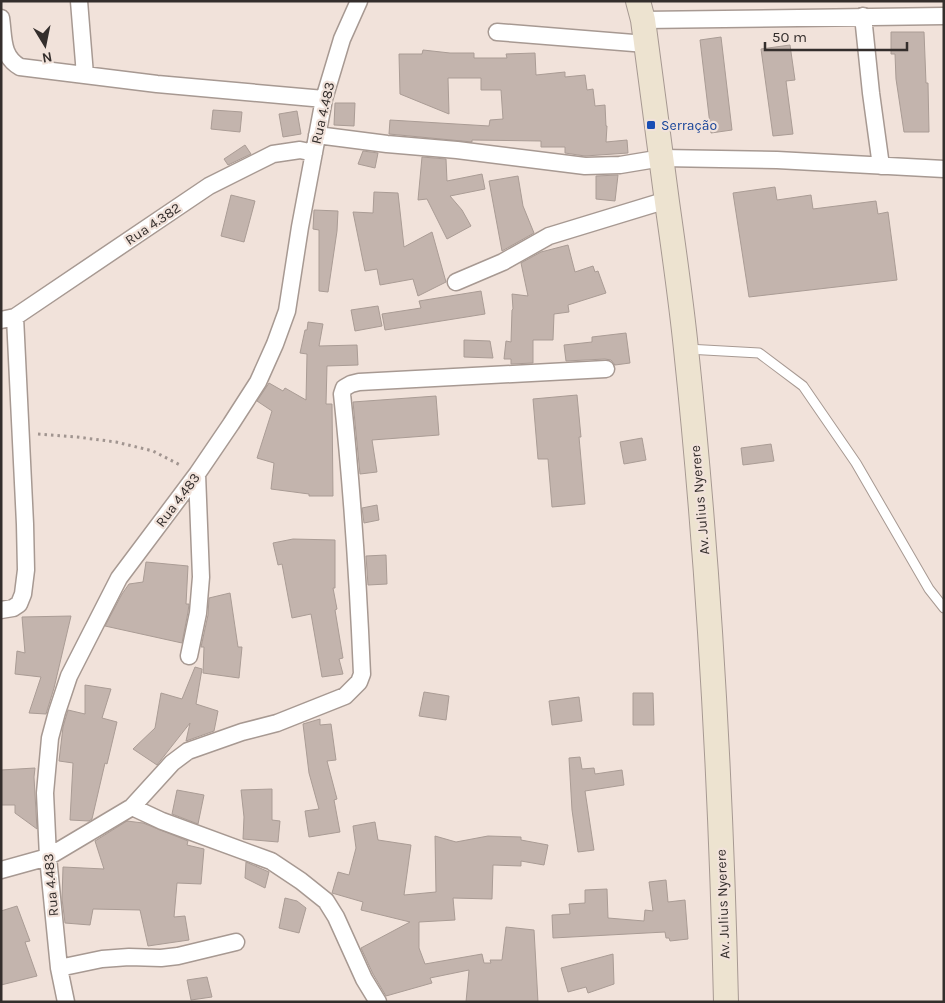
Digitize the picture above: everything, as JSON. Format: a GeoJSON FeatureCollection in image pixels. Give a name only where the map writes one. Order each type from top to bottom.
{"type":"FeatureCollection","features":[{"type":"Feature","properties":{"kind":"main road","name":"Av. Julius Nyerere"},"geometry":{"type":"LineString","coordinates":[[641,11],[676,259],[686,349],[711,646],[726,1002]]}},
{"type":"Feature","properties":{"kind":"street"},"geometry":{"type":"LineString","coordinates":[[79,1],[85,75]]}},
{"type":"Feature","properties":{"kind":"street","name":"Rua 4.483"},"geometry":{"type":"LineString","coordinates":[[66,1002],[59,968],[48,857],[45,793],[47,759],[52,729],[69,676],[119,578],[197,474],[258,382],[275,344],[286,310],[324,98],[342,40],[359,1]]}},
{"type":"Feature","properties":{"kind":"street"},"geometry":{"type":"LineString","coordinates":[[641,11],[944,16]]}},
{"type":"Feature","properties":{"kind":"street"},"geometry":{"type":"LineString","coordinates":[[863,16],[881,166]]}},
{"type":"Feature","properties":{"kind":"street"},"geometry":{"type":"LineString","coordinates":[[1,18],[4,45],[11,62],[20,67],[157,84],[324,98]]}},
{"type":"Feature","properties":{"kind":"street"},"geometry":{"type":"LineString","coordinates":[[497,32],[646,44]]}},
{"type":"Feature","properties":{"kind":"street"},"geometry":{"type":"LineString","coordinates":[[317,135],[585,166],[620,165],[662,158],[777,160],[944,169]]}},
{"type":"Feature","properties":{"kind":"street","name":"Rua 4.382"},"geometry":{"type":"LineString","coordinates":[[8,319],[209,186],[273,154],[300,150],[314,153]]}},
{"type":"Feature","properties":{"kind":"street"},"geometry":{"type":"LineString","coordinates":[[456,282],[503,262],[549,236],[667,200]]}},
{"type":"Feature","properties":{"kind":"street"},"geometry":{"type":"LineString","coordinates":[[1,610],[12,608],[19,604],[23,594],[26,570],[20,433],[8,319]]}},
{"type":"Feature","properties":{"kind":"street"},"geometry":{"type":"LineString","coordinates":[[1,870],[48,857],[132,807],[172,763],[188,751],[309,711],[345,696],[359,682],[362,674],[358,585],[351,477],[342,394],[344,388],[359,382],[606,369]]}},
{"type":"Feature","properties":{"kind":"street"},"geometry":{"type":"LineString","coordinates":[[189,656],[198,612],[201,577],[197,474]]}},
{"type":"Feature","properties":{"kind":"street"},"geometry":{"type":"LineString","coordinates":[[132,807],[162,821],[271,860],[301,881],[326,901],[336,918],[364,979],[378,1002]]}},
{"type":"Feature","properties":{"kind":"street"},"geometry":{"type":"LineString","coordinates":[[59,968],[102,959],[178,956],[236,942]]}},
{"type":"Feature","properties":{"kind":"lane"},"geometry":{"type":"LineString","coordinates":[[686,349],[759,353],[803,386],[856,463],[929,589],[944,608]]}},
{"type":"Feature","properties":{"kind":"path"},"geometry":{"type":"LineString","coordinates":[[20,433],[116,442],[153,451],[197,474]]}},
{"type":"Feature","properties":{"kind":"building"},"geometry":{"type":"Polygon","coordinates":[[[891,32],[924,32],[929,132],[904,132],[896,79],[895,54],[891,54],[891,32]]]}},
{"type":"Feature","properties":{"kind":"building"},"geometry":{"type":"Polygon","coordinates":[[[721,37],[732,130],[711,133],[700,40],[721,37]]]}},
{"type":"Feature","properties":{"kind":"building"},"geometry":{"type":"Polygon","coordinates":[[[790,45],[795,80],[786,81],[793,134],[773,136],[761,49],[790,45]]]}},
{"type":"Feature","properties":{"kind":"building"},"geometry":{"type":"Polygon","coordinates":[[[423,50],[474,53],[474,58],[507,58],[506,54],[535,53],[536,75],[565,72],[565,77],[585,75],[587,90],[593,89],[595,106],[605,105],[606,142],[627,140],[628,153],[585,156],[565,153],[565,147],[541,147],[541,141],[472,140],[472,142],[389,134],[390,120],[489,126],[490,120],[503,119],[501,90],[481,90],[481,78],[448,78],[449,114],[400,94],[399,54],[422,54],[423,50]]]}},
{"type":"Feature","properties":{"kind":"building"},"geometry":{"type":"Polygon","coordinates":[[[335,103],[355,103],[354,126],[334,125],[335,103]]]}},
{"type":"Feature","properties":{"kind":"building"},"geometry":{"type":"Polygon","coordinates":[[[213,110],[242,112],[240,132],[211,129],[213,110]]]}},
{"type":"Feature","properties":{"kind":"building"},"geometry":{"type":"Polygon","coordinates":[[[297,111],[301,134],[283,137],[279,114],[297,111]]]}},
{"type":"Feature","properties":{"kind":"building"},"geometry":{"type":"Polygon","coordinates":[[[245,145],[251,154],[228,165],[224,159],[245,145]]]}},
{"type":"Feature","properties":{"kind":"building"},"geometry":{"type":"Polygon","coordinates":[[[363,151],[378,153],[375,168],[358,164],[363,151]]]}},
{"type":"Feature","properties":{"kind":"building"},"geometry":{"type":"Polygon","coordinates":[[[422,157],[446,159],[447,181],[482,174],[485,189],[450,196],[462,210],[471,226],[447,239],[427,199],[418,200],[422,157]]]}},
{"type":"Feature","properties":{"kind":"building"},"geometry":{"type":"Polygon","coordinates":[[[618,175],[615,201],[596,199],[596,176],[618,175]]]}},
{"type":"Feature","properties":{"kind":"building"},"geometry":{"type":"Polygon","coordinates":[[[518,176],[523,206],[534,233],[502,251],[489,181],[518,176]]]}},
{"type":"Feature","properties":{"kind":"building"},"geometry":{"type":"Polygon","coordinates":[[[775,187],[777,200],[811,195],[813,209],[876,201],[878,214],[888,212],[897,280],[749,297],[733,193],[775,187]]]}},
{"type":"Feature","properties":{"kind":"building"},"geometry":{"type":"Polygon","coordinates":[[[374,192],[398,193],[404,247],[432,232],[446,282],[418,296],[413,279],[380,285],[377,269],[365,271],[353,212],[373,213],[374,192]]]}},
{"type":"Feature","properties":{"kind":"building"},"geometry":{"type":"Polygon","coordinates":[[[231,195],[255,201],[244,242],[221,236],[231,195]]]}},
{"type":"Feature","properties":{"kind":"building"},"geometry":{"type":"Polygon","coordinates":[[[314,210],[338,211],[328,292],[319,291],[319,230],[313,229],[314,210]]]}},
{"type":"Feature","properties":{"kind":"building"},"geometry":{"type":"Polygon","coordinates":[[[568,245],[575,272],[593,266],[595,272],[598,271],[606,293],[568,305],[569,312],[554,314],[553,340],[533,340],[533,363],[511,364],[511,359],[504,359],[506,341],[511,342],[512,294],[528,296],[521,263],[541,252],[568,245]]]}},
{"type":"Feature","properties":{"kind":"building"},"geometry":{"type":"Polygon","coordinates":[[[481,291],[485,314],[385,330],[382,314],[421,308],[419,301],[481,291]]]}},
{"type":"Feature","properties":{"kind":"building"},"geometry":{"type":"Polygon","coordinates":[[[378,306],[382,326],[355,331],[351,310],[378,306]]]}},
{"type":"Feature","properties":{"kind":"building"},"geometry":{"type":"Polygon","coordinates":[[[308,322],[323,324],[319,346],[357,345],[358,365],[327,366],[326,404],[332,404],[333,496],[309,496],[309,494],[271,489],[274,463],[257,458],[272,411],[257,401],[269,383],[283,391],[285,388],[306,400],[307,354],[300,353],[308,322]]]}},
{"type":"Feature","properties":{"kind":"building"},"geometry":{"type":"Polygon","coordinates":[[[626,333],[630,363],[615,365],[611,360],[605,359],[566,361],[564,345],[592,342],[592,337],[626,333]]]}},
{"type":"Feature","properties":{"kind":"building"},"geometry":{"type":"Polygon","coordinates":[[[464,340],[490,341],[493,358],[464,357],[464,340]]]}},
{"type":"Feature","properties":{"kind":"building"},"geometry":{"type":"Polygon","coordinates":[[[577,395],[585,504],[552,507],[548,459],[538,459],[533,399],[577,395]]]}},
{"type":"Feature","properties":{"kind":"building"},"geometry":{"type":"Polygon","coordinates":[[[436,396],[439,435],[372,440],[377,472],[360,474],[353,402],[436,396]]]}},
{"type":"Feature","properties":{"kind":"building"},"geometry":{"type":"Polygon","coordinates":[[[642,438],[646,460],[624,464],[620,442],[642,438]]]}},
{"type":"Feature","properties":{"kind":"building"},"geometry":{"type":"Polygon","coordinates":[[[771,444],[774,461],[743,465],[741,448],[771,444]]]}},
{"type":"Feature","properties":{"kind":"building"},"geometry":{"type":"Polygon","coordinates":[[[377,505],[379,520],[364,523],[362,508],[377,505]]]}},
{"type":"Feature","properties":{"kind":"building"},"geometry":{"type":"Polygon","coordinates":[[[293,539],[335,540],[335,588],[333,588],[343,658],[339,659],[343,674],[322,677],[311,614],[292,618],[282,564],[278,565],[273,543],[293,539]]]}},
{"type":"Feature","properties":{"kind":"building"},"geometry":{"type":"Polygon","coordinates":[[[386,555],[387,584],[368,585],[366,556],[386,555]]]}},
{"type":"Feature","properties":{"kind":"building"},"geometry":{"type":"Polygon","coordinates":[[[146,562],[188,566],[186,604],[189,604],[182,643],[105,626],[129,584],[143,582],[146,562]]]}},
{"type":"Feature","properties":{"kind":"building"},"geometry":{"type":"Polygon","coordinates":[[[230,593],[238,647],[242,647],[239,678],[203,673],[204,647],[201,647],[208,615],[209,598],[230,593]]]}},
{"type":"Feature","properties":{"kind":"building"},"geometry":{"type":"Polygon","coordinates":[[[71,616],[46,714],[29,713],[41,677],[15,674],[17,651],[25,653],[22,617],[71,616]]]}},
{"type":"Feature","properties":{"kind":"building"},"geometry":{"type":"Polygon","coordinates":[[[195,667],[202,669],[196,704],[218,711],[214,731],[186,741],[190,723],[157,765],[133,749],[155,728],[161,693],[182,699],[195,667]]]}},
{"type":"Feature","properties":{"kind":"building"},"geometry":{"type":"Polygon","coordinates":[[[85,685],[111,689],[102,718],[117,722],[92,819],[89,821],[70,820],[73,763],[59,761],[63,727],[68,710],[85,714],[85,685]]]}},
{"type":"Feature","properties":{"kind":"building"},"geometry":{"type":"Polygon","coordinates":[[[424,692],[449,696],[446,720],[419,716],[424,692]]]}},
{"type":"Feature","properties":{"kind":"building"},"geometry":{"type":"Polygon","coordinates":[[[633,693],[653,693],[654,725],[633,725],[633,693]]]}},
{"type":"Feature","properties":{"kind":"building"},"geometry":{"type":"Polygon","coordinates":[[[579,697],[582,721],[552,725],[549,701],[579,697]]]}},
{"type":"Feature","properties":{"kind":"building"},"geometry":{"type":"Polygon","coordinates":[[[320,719],[320,725],[331,724],[336,760],[327,761],[337,799],[334,800],[340,832],[309,837],[305,811],[319,809],[309,773],[303,724],[320,719]]]}},
{"type":"Feature","properties":{"kind":"building"},"geometry":{"type":"Polygon","coordinates":[[[580,757],[582,769],[594,768],[595,774],[622,770],[624,785],[585,791],[594,850],[578,852],[572,810],[569,758],[580,757]]]}},
{"type":"Feature","properties":{"kind":"building"},"geometry":{"type":"Polygon","coordinates":[[[35,768],[37,829],[15,813],[15,805],[1,805],[1,770],[35,768]]]}},
{"type":"Feature","properties":{"kind":"building"},"geometry":{"type":"Polygon","coordinates":[[[272,789],[272,820],[280,821],[278,842],[243,839],[244,817],[241,790],[272,789]]]}},
{"type":"Feature","properties":{"kind":"building"},"geometry":{"type":"Polygon","coordinates":[[[177,790],[204,795],[198,824],[172,814],[177,790]]]}},
{"type":"Feature","properties":{"kind":"building"},"geometry":{"type":"Polygon","coordinates":[[[127,821],[143,823],[188,841],[187,845],[204,849],[201,884],[177,883],[174,917],[185,916],[189,940],[148,946],[140,910],[93,909],[90,925],[65,923],[62,899],[63,867],[104,869],[95,841],[127,821]]]}},
{"type":"Feature","properties":{"kind":"building"},"geometry":{"type":"Polygon","coordinates":[[[375,822],[378,840],[411,845],[404,895],[436,892],[435,836],[456,842],[488,836],[521,837],[521,840],[548,845],[544,865],[521,861],[521,866],[493,865],[492,899],[453,898],[455,920],[419,922],[419,948],[425,964],[482,954],[484,963],[491,963],[490,960],[502,960],[506,927],[534,930],[538,1002],[466,1002],[469,970],[430,978],[432,983],[386,996],[361,948],[410,922],[361,910],[363,902],[332,893],[338,872],[349,875],[356,848],[353,826],[375,822]]]}},
{"type":"Feature","properties":{"kind":"building"},"geometry":{"type":"Polygon","coordinates":[[[246,862],[269,872],[265,888],[245,878],[246,862]]]}},
{"type":"Feature","properties":{"kind":"building"},"geometry":{"type":"Polygon","coordinates":[[[666,880],[668,902],[685,900],[688,939],[670,941],[669,938],[666,938],[665,932],[553,938],[552,915],[570,914],[569,904],[585,903],[585,890],[607,889],[608,918],[644,921],[645,910],[653,911],[649,882],[666,880]]]}},
{"type":"Feature","properties":{"kind":"building"},"geometry":{"type":"Polygon","coordinates":[[[285,898],[297,901],[306,908],[299,933],[279,928],[285,898]]]}},
{"type":"Feature","properties":{"kind":"building"},"geometry":{"type":"Polygon","coordinates":[[[17,906],[30,941],[25,942],[37,976],[1,985],[1,911],[17,906]]]}},
{"type":"Feature","properties":{"kind":"building"},"geometry":{"type":"Polygon","coordinates":[[[613,954],[614,984],[588,993],[586,987],[568,992],[561,968],[613,954]]]}},
{"type":"Feature","properties":{"kind":"building"},"geometry":{"type":"Polygon","coordinates":[[[207,977],[212,997],[191,1000],[187,980],[207,977]]]}},
{"type":"Feature","properties":{"kind":"place","name":"Serração"},"geometry":{"type":"Point","coordinates":[651,125]}}]}
